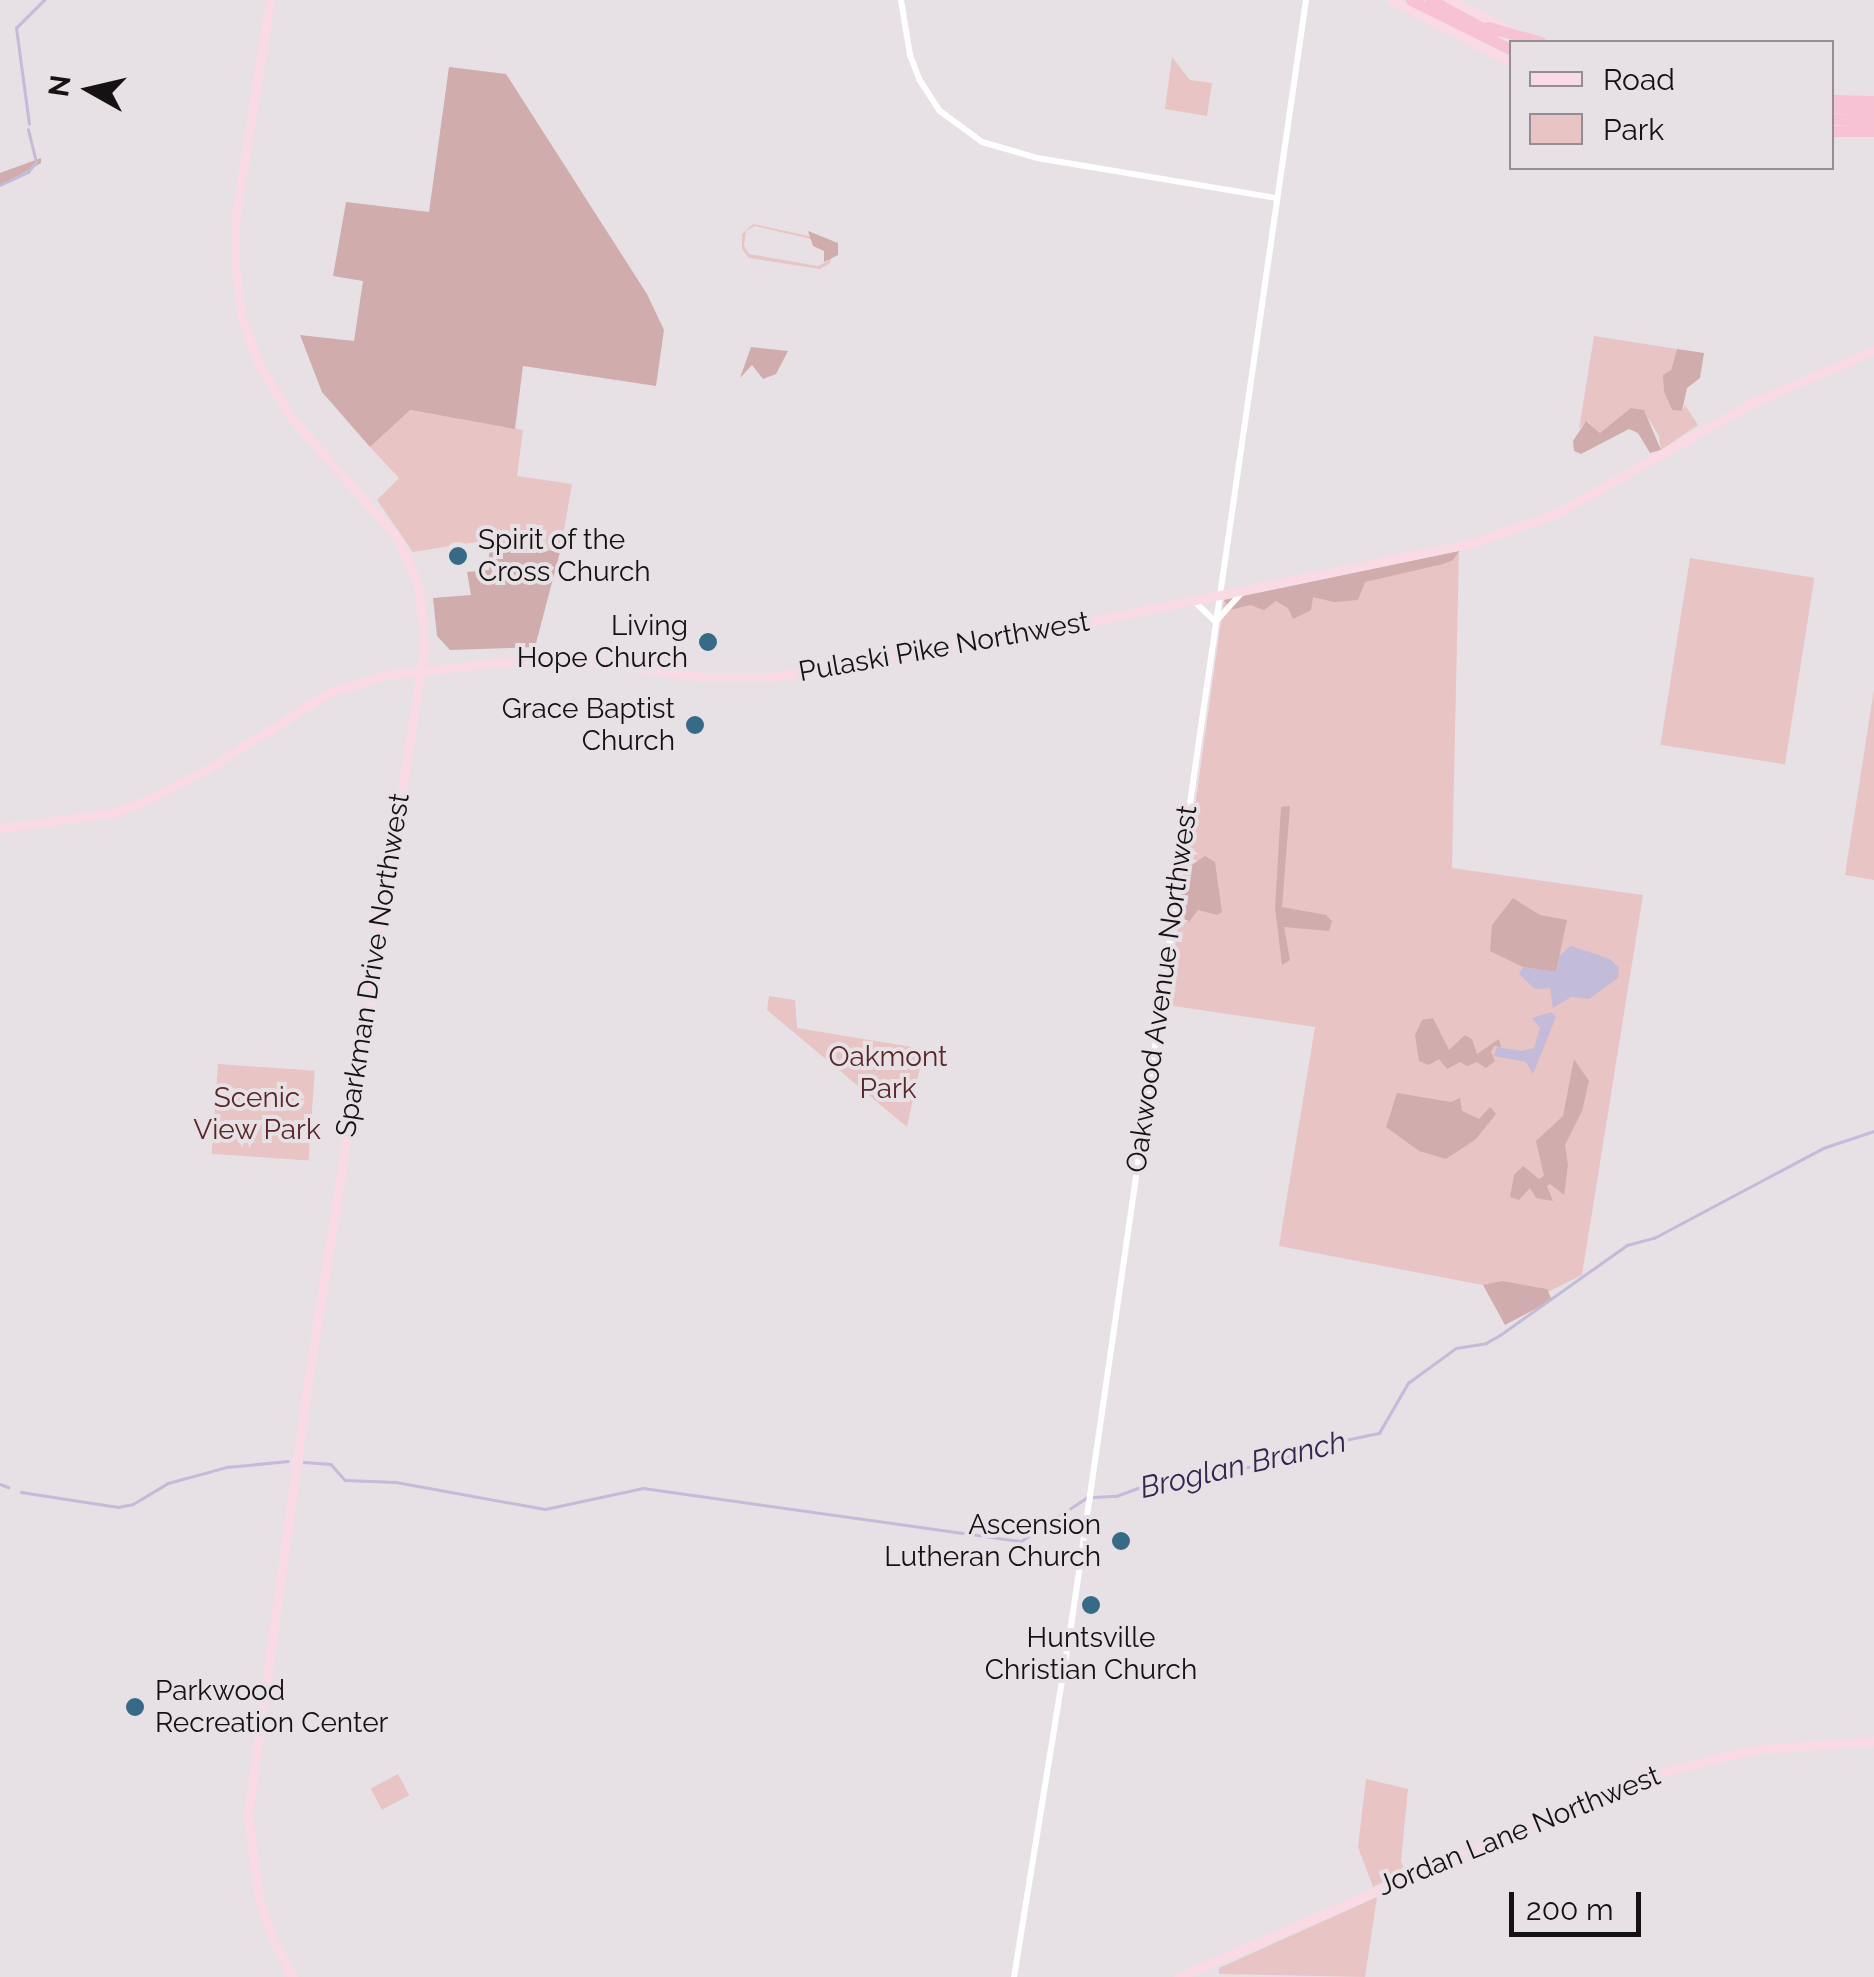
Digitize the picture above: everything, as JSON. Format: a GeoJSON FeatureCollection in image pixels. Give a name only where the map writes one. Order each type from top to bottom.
{"type":"FeatureCollection","features":[{"type":"Feature","properties":{"kind":"highway"},"geometry":{"type":"LineString","coordinates":[[1411,0],[1509,52]]}},
{"type":"Feature","properties":{"kind":"highway"},"geometry":{"type":"LineString","coordinates":[[1431,0],[1509,51]]}},
{"type":"Feature","properties":{"kind":"highway"},"geometry":{"type":"LineString","coordinates":[[1456,14],[1534,40]]}},
{"type":"Feature","properties":{"kind":"highway"},"geometry":{"type":"LineString","coordinates":[[1834,110],[1874,100]]}},
{"type":"Feature","properties":{"kind":"highway"},"geometry":{"type":"LineString","coordinates":[[1834,111],[1874,121]]}},
{"type":"Feature","properties":{"kind":"highway"},"geometry":{"type":"LineString","coordinates":[[1834,129],[1874,121]]}},
{"type":"Feature","properties":{"kind":"main road","name":"Sparkman Drive Northwest"},"geometry":{"type":"LineString","coordinates":[[270,0],[235,221],[234,264],[242,319],[257,360],[289,414],[398,539],[418,585],[424,647],[310,1369],[248,1815],[259,1899],[272,1938],[293,1977]]}},
{"type":"Feature","properties":{"kind":"main road"},"geometry":{"type":"LineString","coordinates":[[1391,0],[1509,52]]}},
{"type":"Feature","properties":{"kind":"main road"},"geometry":{"type":"LineString","coordinates":[[1450,0],[1536,40]]}},
{"type":"Feature","properties":{"kind":"main road","name":"Pulaski Pike Northwest"},"geometry":{"type":"LineString","coordinates":[[0,828],[113,813],[208,769],[330,692],[369,679],[443,667],[562,659],[702,677],[774,677],[1242,592],[1523,528],[1750,404],[1874,350]]}},
{"type":"Feature","properties":{"kind":"main road"},"geometry":{"type":"LineString","coordinates":[[424,647],[443,667]]}},
{"type":"Feature","properties":{"kind":"main road","name":"Jordan Lane Northwest"},"geometry":{"type":"LineString","coordinates":[[1178,1977],[1638,1778],[1753,1750],[1874,1741]]}},
{"type":"Feature","properties":{"kind":"street"},"geometry":{"type":"LineString","coordinates":[[901,0],[910,55],[919,79],[940,111],[982,142],[1036,158],[1277,198]]}},
{"type":"Feature","properties":{"kind":"street","name":"Oakwood Avenue Northwest"},"geometry":{"type":"LineString","coordinates":[[1014,1977],[1090,1492],[1306,0]]}},
{"type":"Feature","properties":{"kind":"street"},"geometry":{"type":"LineString","coordinates":[[1194,601],[1215,623],[1242,592]]}},
{"type":"Feature","properties":{"kind":"green space"},"geometry":{"type":"Polygon","coordinates":[[[1172,57],[1190,80],[1212,83],[1207,116],[1165,109],[1172,57]]]}},
{"type":"Feature","properties":{"kind":"green space"},"geometry":{"type":"Polygon","coordinates":[[[753,224],[818,238],[832,256],[830,263],[820,269],[749,258],[742,249],[742,234],[753,224]],[[755,226],[746,231],[744,246],[749,254],[818,266],[828,261],[829,253],[811,239],[755,226]]]}},
{"type":"Feature","properties":{"kind":"green space"},"geometry":{"type":"Polygon","coordinates":[[[1594,336],[1677,349],[1664,392],[1672,410],[1682,411],[1685,405],[1698,425],[1661,450],[1659,436],[1643,410],[1600,433],[1587,421],[1579,429],[1594,336]]]}},
{"type":"Feature","properties":{"kind":"green space"},"geometry":{"type":"Polygon","coordinates":[[[409,410],[523,430],[517,476],[572,484],[560,552],[489,540],[413,552],[377,500],[399,478],[370,447],[409,410]]]}},
{"type":"Feature","properties":{"kind":"green space"},"geometry":{"type":"Polygon","coordinates":[[[1459,551],[1452,868],[1643,895],[1582,1275],[1540,1296],[1279,1246],[1315,1027],[1167,1005],[1224,600],[1459,551]]]}},
{"type":"Feature","properties":{"kind":"green space"},"geometry":{"type":"Polygon","coordinates":[[[1690,558],[1814,578],[1785,764],[1660,745],[1690,558]]]}},
{"type":"Feature","properties":{"kind":"green space"},"geometry":{"type":"Polygon","coordinates":[[[1874,689],[1874,880],[1845,875],[1874,689]]]}},
{"type":"Feature","properties":{"kind":"green space","name":"Oakmont Park"},"geometry":{"type":"Polygon","coordinates":[[[769,996],[795,1000],[797,1028],[924,1049],[907,1127],[767,1010],[769,996]]]}},
{"type":"Feature","properties":{"kind":"green space","name":"Scenic View Park"},"geometry":{"type":"Polygon","coordinates":[[[218,1064],[315,1071],[308,1161],[212,1154],[218,1064]]]}},
{"type":"Feature","properties":{"kind":"green space"},"geometry":{"type":"Polygon","coordinates":[[[398,1774],[409,1795],[382,1810],[371,1789],[398,1774]]]}},
{"type":"Feature","properties":{"kind":"green space"},"geometry":{"type":"Polygon","coordinates":[[[1366,1779],[1408,1789],[1401,1861],[1405,1871],[1373,1887],[1358,1847],[1366,1779]]]}},
{"type":"Feature","properties":{"kind":"green space"},"geometry":{"type":"Polygon","coordinates":[[[1377,1897],[1365,1977],[1219,1974],[1219,1968],[1377,1897]]]}},
{"type":"Feature","properties":{"kind":"shaded area"},"geometry":{"type":"Polygon","coordinates":[[[449,67],[506,74],[647,294],[664,330],[656,386],[523,366],[515,429],[410,410],[370,447],[322,392],[300,335],[354,341],[363,281],[333,276],[346,202],[429,212],[449,67]]]}},
{"type":"Feature","properties":{"kind":"shaded area"},"geometry":{"type":"Polygon","coordinates":[[[41,158],[41,163],[0,186],[0,173],[41,158]]]}},
{"type":"Feature","properties":{"kind":"shaded area"},"geometry":{"type":"Polygon","coordinates":[[[808,231],[838,243],[838,255],[824,262],[824,251],[813,246],[808,231]]]}},
{"type":"Feature","properties":{"kind":"shaded area"},"geometry":{"type":"Polygon","coordinates":[[[751,347],[788,351],[776,374],[763,379],[752,365],[740,378],[751,347]]]}},
{"type":"Feature","properties":{"kind":"shaded area"},"geometry":{"type":"Polygon","coordinates":[[[1677,349],[1704,353],[1700,378],[1687,388],[1682,411],[1672,410],[1664,392],[1663,375],[1671,370],[1677,349]]]}},
{"type":"Feature","properties":{"kind":"shaded area"},"geometry":{"type":"Polygon","coordinates":[[[1631,408],[1644,410],[1661,450],[1650,453],[1638,433],[1629,429],[1581,454],[1574,451],[1573,441],[1586,421],[1600,433],[1631,408]]]}},
{"type":"Feature","properties":{"kind":"shaded area"},"geometry":{"type":"Polygon","coordinates":[[[489,540],[560,552],[535,647],[450,650],[437,636],[433,598],[471,595],[467,572],[489,570],[489,540]]]}},
{"type":"Feature","properties":{"kind":"shaded area"},"geometry":{"type":"Polygon","coordinates":[[[1459,551],[1453,560],[1443,564],[1365,582],[1358,600],[1334,602],[1313,597],[1311,610],[1293,619],[1288,608],[1276,601],[1264,610],[1250,605],[1230,610],[1224,600],[1459,551]]]}},
{"type":"Feature","properties":{"kind":"shaded area"},"geometry":{"type":"Polygon","coordinates":[[[1290,806],[1282,907],[1326,915],[1332,921],[1329,931],[1284,927],[1290,960],[1282,965],[1275,908],[1281,807],[1290,806]]]}},
{"type":"Feature","properties":{"kind":"shaded area"},"geometry":{"type":"Polygon","coordinates":[[[1205,856],[1215,862],[1222,912],[1217,915],[1198,910],[1189,922],[1178,922],[1183,871],[1205,856]]]}},
{"type":"Feature","properties":{"kind":"shaded area"},"geometry":{"type":"Polygon","coordinates":[[[1513,898],[1540,915],[1567,920],[1556,972],[1523,967],[1490,951],[1492,925],[1513,898]]]}},
{"type":"Feature","properties":{"kind":"shaded area"},"geometry":{"type":"Polygon","coordinates":[[[1571,946],[1610,959],[1619,968],[1618,978],[1589,999],[1571,997],[1553,1008],[1550,988],[1535,989],[1519,974],[1523,967],[1556,972],[1560,955],[1571,946]]]}},
{"type":"Feature","properties":{"kind":"shaded area"},"geometry":{"type":"Polygon","coordinates":[[[1551,1012],[1556,1017],[1533,1074],[1526,1062],[1494,1056],[1497,1047],[1522,1051],[1534,1048],[1540,1028],[1532,1018],[1551,1012]]]}},
{"type":"Feature","properties":{"kind":"shaded area"},"geometry":{"type":"Polygon","coordinates":[[[1433,1018],[1449,1050],[1465,1035],[1472,1039],[1477,1054],[1499,1039],[1501,1047],[1494,1046],[1491,1052],[1495,1061],[1486,1068],[1477,1062],[1467,1066],[1460,1062],[1447,1069],[1439,1059],[1429,1065],[1419,1061],[1415,1035],[1422,1020],[1433,1018]]]}},
{"type":"Feature","properties":{"kind":"shaded area"},"geometry":{"type":"Polygon","coordinates":[[[1574,1059],[1589,1081],[1582,1111],[1565,1145],[1568,1165],[1564,1195],[1550,1184],[1547,1186],[1553,1201],[1536,1198],[1530,1188],[1519,1200],[1510,1197],[1514,1175],[1523,1166],[1539,1179],[1544,1176],[1536,1141],[1563,1116],[1574,1059]]]}},
{"type":"Feature","properties":{"kind":"shaded area"},"geometry":{"type":"Polygon","coordinates":[[[1397,1093],[1451,1102],[1460,1098],[1462,1111],[1479,1119],[1490,1107],[1496,1114],[1476,1139],[1446,1159],[1419,1151],[1386,1127],[1397,1093]]]}},
{"type":"Feature","properties":{"kind":"shaded area"},"geometry":{"type":"Polygon","coordinates":[[[1502,1281],[1547,1289],[1552,1300],[1505,1325],[1483,1285],[1502,1281]]]}},
{"type":"Feature","properties":{"kind":"waterway"},"geometry":{"type":"LineString","coordinates":[[29,124],[16,28],[44,0]]}},
{"type":"Feature","properties":{"kind":"waterway"},"geometry":{"type":"LineString","coordinates":[[0,185],[28,172],[36,162],[28,130]]}},
{"type":"Feature","properties":{"kind":"waterway","name":"Broglan Branch"},"geometry":{"type":"LineString","coordinates":[[1094,1497],[1116,1496],[1171,1476],[1273,1464],[1306,1448],[1379,1433],[1408,1383],[1456,1348],[1486,1343],[1500,1335],[1627,1245],[1654,1238],[1823,1148],[1874,1131]]}},
{"type":"Feature","properties":{"kind":"waterway","name":"Broglan Branch"},"geometry":{"type":"LineString","coordinates":[[21,1492],[118,1507],[133,1504],[168,1483],[227,1467],[288,1461]]}},
{"type":"Feature","properties":{"kind":"waterway","name":"Broglan Branch"},"geometry":{"type":"LineString","coordinates":[[304,1462],[331,1464],[345,1480],[396,1482],[545,1509],[643,1488],[1021,1541],[1086,1498]]}},
{"type":"Feature","properties":{"kind":"waterway","name":"Broglan Branch"},"geometry":{"type":"LineString","coordinates":[[0,1484],[8,1487]]}},
{"type":"Feature","properties":{"kind":"place","name":"Spirit of the Cross Church"},"geometry":{"type":"Point","coordinates":[458,556]}},
{"type":"Feature","properties":{"kind":"place","name":"Living Hope Church"},"geometry":{"type":"Point","coordinates":[708,642]}},
{"type":"Feature","properties":{"kind":"place","name":"Grace Baptist Church"},"geometry":{"type":"Point","coordinates":[695,725]}},
{"type":"Feature","properties":{"kind":"place","name":"Ascension Lutheran Church"},"geometry":{"type":"Point","coordinates":[1121,1541]}},
{"type":"Feature","properties":{"kind":"place","name":"Huntsville Christian Church"},"geometry":{"type":"Point","coordinates":[1091,1605]}},
{"type":"Feature","properties":{"kind":"place","name":"Parkwood Recreation Center"},"geometry":{"type":"Point","coordinates":[135,1707]}}]}
